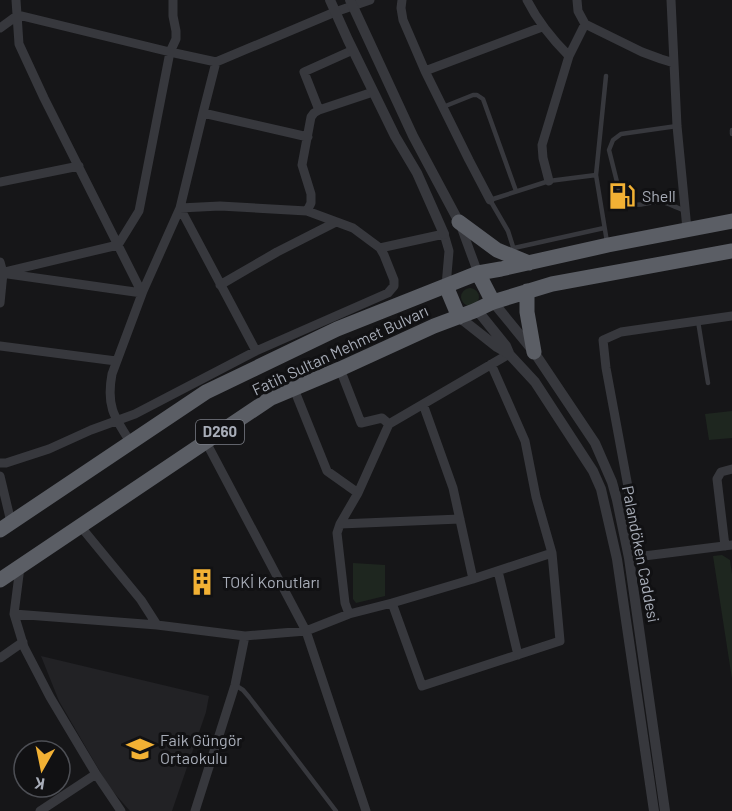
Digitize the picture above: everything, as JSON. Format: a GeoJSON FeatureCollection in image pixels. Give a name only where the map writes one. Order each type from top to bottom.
{"type":"FeatureCollection","features":[{"type":"Feature","properties":{"kind":"highway","name":"D260"},"geometry":{"type":"LineString","coordinates":[[446,286],[520,256],[608,245],[732,221]]}},
{"type":"Feature","properties":{"kind":"highway"},"geometry":{"type":"LineString","coordinates":[[459,222],[497,250],[520,256]]}},
{"type":"Feature","properties":{"kind":"highway","name":"D260"},"geometry":{"type":"LineString","coordinates":[[459,317],[493,302],[552,284],[732,252]]}},
{"type":"Feature","properties":{"kind":"highway"},"geometry":{"type":"LineString","coordinates":[[478,273],[493,302]]}},
{"type":"Feature","properties":{"kind":"highway"},"geometry":{"type":"LineString","coordinates":[[446,286],[459,317]]}},
{"type":"Feature","properties":{"kind":"highway","name":"Fatih Sultan Mehmet Bulvarı"},"geometry":{"type":"LineString","coordinates":[[5,520],[131,443],[206,392],[337,329],[446,286]]}},
{"type":"Feature","properties":{"kind":"highway"},"geometry":{"type":"LineString","coordinates":[[526,291],[534,352]]}},
{"type":"Feature","properties":{"kind":"highway","name":"Fatih Sultan Mehmet Bulvarı"},"geometry":{"type":"LineString","coordinates":[[0,580],[271,398],[459,317]]}},
{"type":"Feature","properties":{"kind":"street"},"geometry":{"type":"LineString","coordinates":[[16,0],[20,44],[44,98],[142,293]]}},
{"type":"Feature","properties":{"kind":"street"},"geometry":{"type":"LineString","coordinates":[[1,273],[118,245],[140,211],[170,52],[176,39],[173,0]]}},
{"type":"Feature","properties":{"kind":"street"},"geometry":{"type":"LineString","coordinates":[[330,0],[395,136],[417,173],[444,234],[449,251],[446,286]]}},
{"type":"Feature","properties":{"kind":"street"},"geometry":{"type":"LineString","coordinates":[[0,28],[18,15],[216,62],[335,12],[351,3],[370,0]]}},
{"type":"Feature","properties":{"kind":"street"},"geometry":{"type":"LineString","coordinates":[[402,0],[403,20],[425,71],[490,200]]}},
{"type":"Feature","properties":{"kind":"street"},"geometry":{"type":"LineString","coordinates":[[527,0],[543,27],[569,56]]}},
{"type":"Feature","properties":{"kind":"street"},"geometry":{"type":"LineString","coordinates":[[577,0],[578,11],[585,24],[642,52],[674,63]]}},
{"type":"Feature","properties":{"kind":"street"},"geometry":{"type":"LineString","coordinates":[[671,0],[687,229]]}},
{"type":"Feature","properties":{"kind":"street"},"geometry":{"type":"LineString","coordinates":[[351,3],[413,136],[459,222],[478,273]]}},
{"type":"Feature","properties":{"kind":"street"},"geometry":{"type":"LineString","coordinates":[[549,181],[542,145],[569,56],[585,24]]}},
{"type":"Feature","properties":{"kind":"street"},"geometry":{"type":"LineString","coordinates":[[425,71],[543,27]]}},
{"type":"Feature","properties":{"kind":"street"},"geometry":{"type":"LineString","coordinates":[[319,110],[304,72],[353,50]]}},
{"type":"Feature","properties":{"kind":"street"},"geometry":{"type":"LineString","coordinates":[[131,443],[110,406],[109,386],[142,293],[180,208],[216,62]]}},
{"type":"Feature","properties":{"kind":"street"},"geometry":{"type":"LineString","coordinates":[[307,211],[311,203],[311,194],[302,165],[311,117],[319,110],[374,92]]}},
{"type":"Feature","properties":{"kind":"street"},"geometry":{"type":"LineString","coordinates":[[203,113],[308,137]]}},
{"type":"Feature","properties":{"kind":"street"},"geometry":{"type":"LineString","coordinates":[[0,182],[79,166]]}},
{"type":"Feature","properties":{"kind":"street"},"geometry":{"type":"LineString","coordinates":[[0,463],[49,449],[135,414],[256,351],[391,292],[394,286],[394,280],[380,248],[353,228],[307,211],[220,206],[180,208]]}},
{"type":"Feature","properties":{"kind":"street"},"geometry":{"type":"LineString","coordinates":[[180,208],[256,351]]}},
{"type":"Feature","properties":{"kind":"street"},"geometry":{"type":"LineString","coordinates":[[220,285],[336,222]]}},
{"type":"Feature","properties":{"kind":"street"},"geometry":{"type":"LineString","coordinates":[[380,248],[444,234]]}},
{"type":"Feature","properties":{"kind":"street"},"geometry":{"type":"LineString","coordinates":[[0,262],[0,303]]}},
{"type":"Feature","properties":{"kind":"street"},"geometry":{"type":"LineString","coordinates":[[1,273],[142,293]]}},
{"type":"Feature","properties":{"kind":"street","name":"Palandöken Caddesi"},"geometry":{"type":"LineString","coordinates":[[493,302],[534,352],[595,442],[612,482],[629,558],[665,811]]}},
{"type":"Feature","properties":{"kind":"street","name":"Palandöken Caddesi"},"geometry":{"type":"LineString","coordinates":[[477,310],[506,346],[509,354]]}},
{"type":"Feature","properties":{"kind":"street"},"geometry":{"type":"LineString","coordinates":[[641,556],[606,368],[603,340],[621,332],[732,316]]}},
{"type":"Feature","properties":{"kind":"street","name":"Palandöken Caddesi"},"geometry":{"type":"LineString","coordinates":[[459,317],[509,354],[535,382],[601,489],[617,559],[652,809]]}},
{"type":"Feature","properties":{"kind":"street"},"geometry":{"type":"LineString","coordinates":[[0,346],[116,362]]}},
{"type":"Feature","properties":{"kind":"street"},"geometry":{"type":"LineString","coordinates":[[520,364],[534,352]]}},
{"type":"Feature","properties":{"kind":"street"},"geometry":{"type":"LineString","coordinates":[[349,614],[345,603],[337,533],[389,424],[509,354]]}},
{"type":"Feature","properties":{"kind":"street"},"geometry":{"type":"LineString","coordinates":[[392,603],[422,686],[560,641],[552,553],[536,497],[525,441],[491,364]]}},
{"type":"Feature","properties":{"kind":"street"},"geometry":{"type":"LineString","coordinates":[[340,369],[361,423],[382,418],[389,424]]}},
{"type":"Feature","properties":{"kind":"street"},"geometry":{"type":"LineString","coordinates":[[294,389],[327,471],[358,493]]}},
{"type":"Feature","properties":{"kind":"street"},"geometry":{"type":"LineString","coordinates":[[423,404],[453,488],[473,579]]}},
{"type":"Feature","properties":{"kind":"street"},"geometry":{"type":"LineString","coordinates":[[206,442],[306,631],[366,811]]}},
{"type":"Feature","properties":{"kind":"street"},"geometry":{"type":"LineString","coordinates":[[617,559],[728,545],[717,479],[721,472],[732,469]]}},
{"type":"Feature","properties":{"kind":"street"},"geometry":{"type":"LineString","coordinates":[[0,476],[5,520]]}},
{"type":"Feature","properties":{"kind":"street"},"geometry":{"type":"LineString","coordinates":[[340,524],[460,519]]}},
{"type":"Feature","properties":{"kind":"street"},"geometry":{"type":"LineString","coordinates":[[81,527],[141,600],[157,625]]}},
{"type":"Feature","properties":{"kind":"street"},"geometry":{"type":"LineString","coordinates":[[14,614],[157,625],[245,636],[306,631],[349,614],[498,572],[552,553]]}},
{"type":"Feature","properties":{"kind":"street"},"geometry":{"type":"LineString","coordinates":[[20,567],[14,614],[23,642],[50,696],[96,774],[121,811]]}},
{"type":"Feature","properties":{"kind":"street"},"geometry":{"type":"LineString","coordinates":[[498,572],[519,655]]}},
{"type":"Feature","properties":{"kind":"street"},"geometry":{"type":"LineString","coordinates":[[195,811],[235,685],[245,636]]}},
{"type":"Feature","properties":{"kind":"street"},"geometry":{"type":"LineString","coordinates":[[0,658],[23,642]]}},
{"type":"Feature","properties":{"kind":"street"},"geometry":{"type":"LineString","coordinates":[[40,811],[96,774]]}},
{"type":"Feature","properties":{"kind":"lane"},"geometry":{"type":"LineString","coordinates":[[606,76],[596,175],[608,245]]}},
{"type":"Feature","properties":{"kind":"lane"},"geometry":{"type":"LineString","coordinates":[[443,107],[472,95],[483,99],[516,191]]}},
{"type":"Feature","properties":{"kind":"lane"},"geometry":{"type":"LineString","coordinates":[[678,126],[621,134],[613,140],[609,150],[621,198],[633,205],[660,202],[685,212]]}},
{"type":"Feature","properties":{"kind":"lane"},"geometry":{"type":"LineString","coordinates":[[596,175],[549,181],[490,200],[520,256],[604,228]]}},
{"type":"Feature","properties":{"kind":"lane"},"geometry":{"type":"LineString","coordinates":[[698,321],[708,383]]}},
{"type":"Feature","properties":{"kind":"lane"},"geometry":{"type":"LineString","coordinates":[[235,685],[249,697],[336,811]]}},
{"type":"Feature","properties":{"kind":"shaded area"},"geometry":{"type":"Polygon","coordinates":[[[470,288],[476,291],[479,297],[476,303],[470,306],[464,303],[461,297],[464,291],[470,288]]]}},
{"type":"Feature","properties":{"kind":"shaded area"},"geometry":{"type":"Polygon","coordinates":[[[732,411],[732,438],[709,440],[705,414],[732,411]]]}},
{"type":"Feature","properties":{"kind":"shaded area"},"geometry":{"type":"Polygon","coordinates":[[[722,555],[730,560],[732,574],[732,679],[713,556],[722,555]]]}},
{"type":"Feature","properties":{"kind":"shaded area"},"geometry":{"type":"Polygon","coordinates":[[[353,563],[385,565],[385,596],[356,603],[353,599],[353,563]]]}},
{"type":"Feature","properties":{"kind":"shaded area","name":"Faik Güngör Ortaokulu"},"geometry":{"type":"Polygon","coordinates":[[[41,656],[209,696],[206,712],[172,811],[130,811],[109,787],[59,701],[41,656]]]}},
{"type":"Feature","properties":{"kind":"place","name":"Shell"},"geometry":{"type":"Point","coordinates":[622,196]}},
{"type":"Feature","properties":{"kind":"place","name":"TOKİ Konutları"},"geometry":{"type":"Point","coordinates":[202,582]}},
{"type":"Feature","properties":{"kind":"place","name":"Faik Güngör Ortaokulu"},"geometry":{"type":"Point","coordinates":[140,749]}}]}
